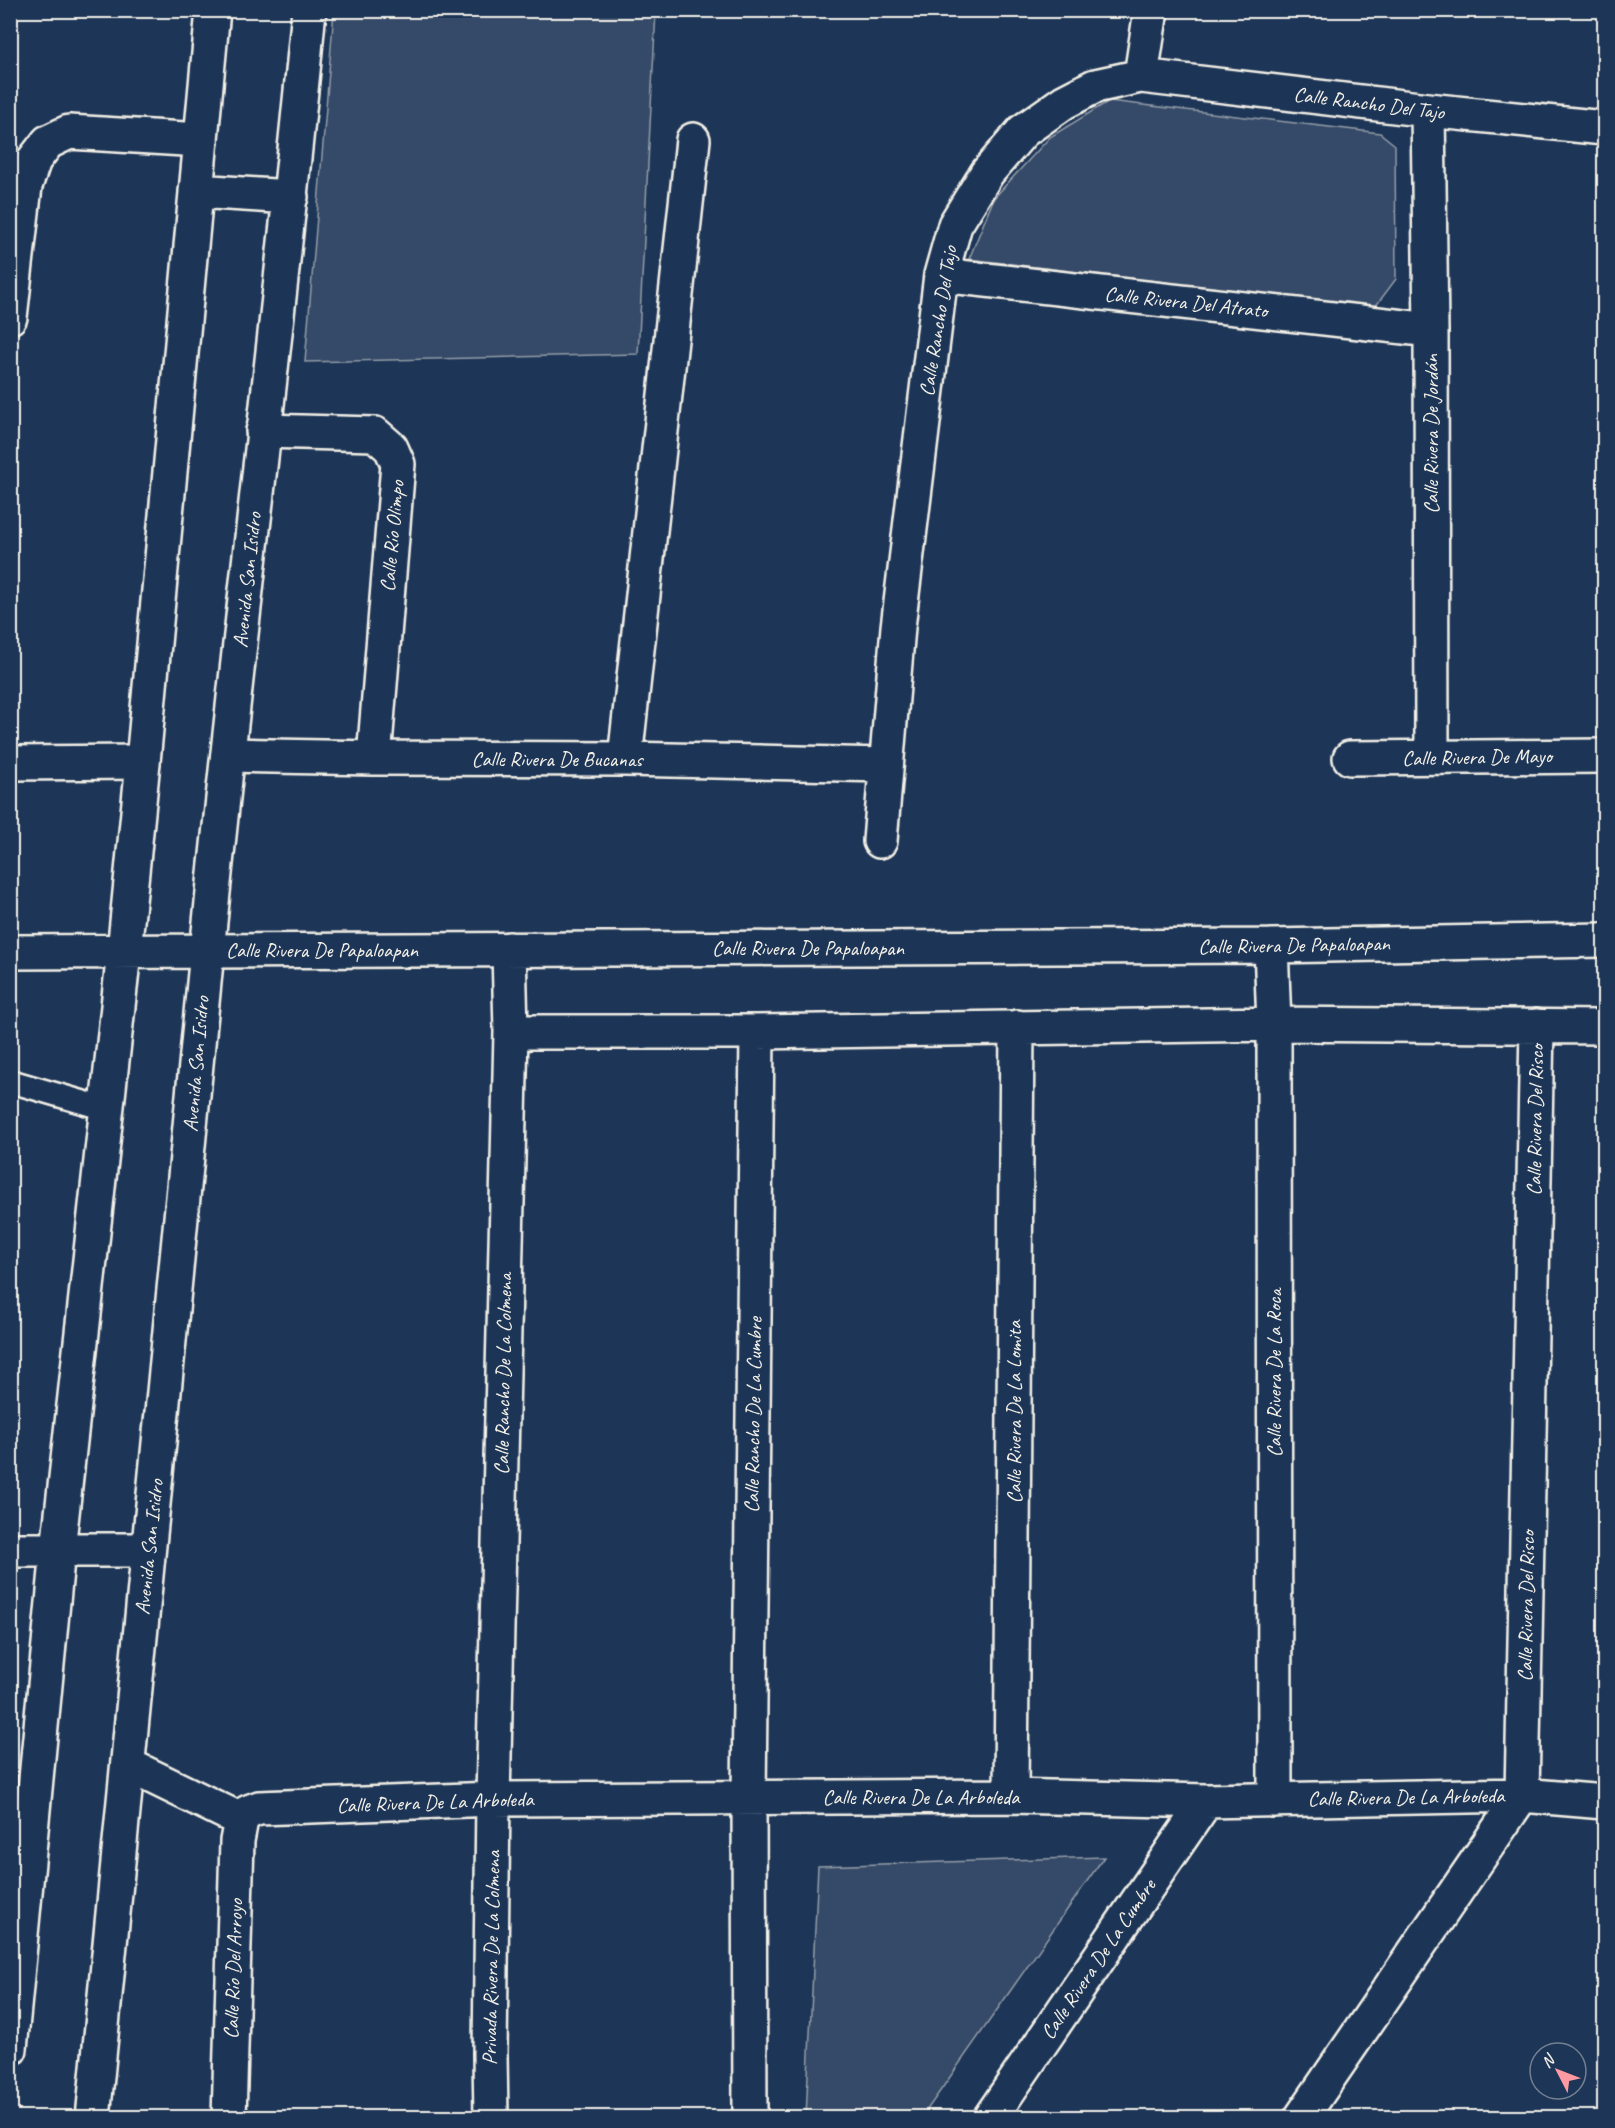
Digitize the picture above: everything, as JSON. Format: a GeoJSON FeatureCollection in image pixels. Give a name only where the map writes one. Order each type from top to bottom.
{"type":"FeatureCollection","features":[{"type":"Feature","properties":{"kind":"street"},"geometry":{"type":"LineString","coordinates":[[10,2049],[58,1550],[143,762],[213,10]]}},
{"type":"Feature","properties":{"kind":"street","name":"Avenida San Isidro"},"geometry":{"type":"LineString","coordinates":[[93,2118],[207,951],[263,431],[291,197],[309,10]]}},
{"type":"Feature","properties":{"kind":"street"},"geometry":{"type":"LineString","coordinates":[[1141,76],[1151,10]]}},
{"type":"Feature","properties":{"kind":"street","name":"Calle Rancho Del Tajo"},"geometry":{"type":"LineString","coordinates":[[880,842],[898,627],[941,275],[955,225],[987,173],[1023,131],[1064,102],[1095,86],[1141,76],[1428,110],[1605,128]]}},
{"type":"Feature","properties":{"kind":"street","name":"Calle Rivera De Jordán"},"geometry":{"type":"LineString","coordinates":[[1428,110],[1432,757]]}},
{"type":"Feature","properties":{"kind":"street"},"geometry":{"type":"LineString","coordinates":[[10,318],[25,186],[34,160],[48,142],[69,132],[201,140]]}},
{"type":"Feature","properties":{"kind":"street"},"geometry":{"type":"LineString","coordinates":[[625,759],[693,140]]}},
{"type":"Feature","properties":{"kind":"street"},"geometry":{"type":"LineString","coordinates":[[196,191],[291,197]]}},
{"type":"Feature","properties":{"kind":"street","name":"Calle Rivera Del Atrato"},"geometry":{"type":"LineString","coordinates":[[941,275],[1431,330]]}},
{"type":"Feature","properties":{"kind":"street","name":"Calle Río Olimpo"},"geometry":{"type":"LineString","coordinates":[[263,431],[375,434],[391,448],[398,464],[374,758]]}},
{"type":"Feature","properties":{"kind":"street","name":"Calle Rivera De Bucanas"},"geometry":{"type":"LineString","coordinates":[[228,755],[625,759],[885,765]]}},
{"type":"Feature","properties":{"kind":"street","name":"Calle Rivera De Mayo"},"geometry":{"type":"LineString","coordinates":[[1350,758],[1605,756]]}},
{"type":"Feature","properties":{"kind":"street"},"geometry":{"type":"LineString","coordinates":[[10,763],[143,762]]}},
{"type":"Feature","properties":{"kind":"street","name":"Calle Rivera De Papaloapan"},"geometry":{"type":"LineString","coordinates":[[10,952],[1271,946],[1605,940]]}},
{"type":"Feature","properties":{"kind":"street","name":"Calle Rivera De La Roca"},"geometry":{"type":"LineString","coordinates":[[1271,946],[1274,1024],[1275,1800]]}},
{"type":"Feature","properties":{"kind":"street","name":"Calle Rancho De La Colmena"},"geometry":{"type":"LineString","coordinates":[[493,1799],[510,1032],[509,949]]}},
{"type":"Feature","properties":{"kind":"street"},"geometry":{"type":"LineString","coordinates":[[510,1032],[757,1032],[1274,1024],[1605,1027]]}},
{"type":"Feature","properties":{"kind":"street","name":"Calle Rivera Del Risco"},"geometry":{"type":"LineString","coordinates":[[1522,1795],[1537,1026]]}},
{"type":"Feature","properties":{"kind":"street","name":"Calle Rivera De La Lomita"},"geometry":{"type":"LineString","coordinates":[[1011,1796],[1017,1028]]}},
{"type":"Feature","properties":{"kind":"street","name":"Calle Rancho De La Cumbre"},"geometry":{"type":"LineString","coordinates":[[749,1798],[757,1032]]}},
{"type":"Feature","properties":{"kind":"street"},"geometry":{"type":"LineString","coordinates":[[10,1550],[148,1550]]}},
{"type":"Feature","properties":{"kind":"street"},"geometry":{"type":"LineString","coordinates":[[128,1765],[241,1820]]}},
{"type":"Feature","properties":{"kind":"street"},"geometry":{"type":"LineString","coordinates":[[1301,2118],[1522,1795]]}},
{"type":"Feature","properties":{"kind":"street","name":"Calle Rivera De La Arboleda"},"geometry":{"type":"LineString","coordinates":[[241,1820],[248,1812],[259,1808],[493,1799],[1011,1796],[1206,1801],[1522,1795],[1605,1802]]}},
{"type":"Feature","properties":{"kind":"street"},"geometry":{"type":"LineString","coordinates":[[749,1798],[750,2118]]}},
{"type":"Feature","properties":{"kind":"street","name":"Privada Rivera De La Colmena"},"geometry":{"type":"LineString","coordinates":[[491,2118],[493,1799]]}},
{"type":"Feature","properties":{"kind":"street","name":"Calle Rivera De La Cumbre"},"geometry":{"type":"LineString","coordinates":[[990,2118],[1206,1801]]}},
{"type":"Feature","properties":{"kind":"street","name":"Calle Río Del Arroyo"},"geometry":{"type":"LineString","coordinates":[[229,2118],[237,1841],[241,1820]]}},
{"type":"Feature","properties":{"kind":"lane"},"geometry":{"type":"LineString","coordinates":[[10,1081],[106,1109]]}},
{"type":"Feature","properties":{"kind":"shaded area"},"geometry":{"type":"Polygon","coordinates":[[[334,11],[656,11],[638,354],[305,362],[334,11]]]}},
{"type":"Feature","properties":{"kind":"shaded area"},"geometry":{"type":"Polygon","coordinates":[[[1109,101],[1380,133],[1395,145],[1396,279],[1375,307],[969,259],[994,198],[1050,137],[1109,101]]]}},
{"type":"Feature","properties":{"kind":"shaded area"},"geometry":{"type":"Polygon","coordinates":[[[1104,1857],[922,2117],[806,2117],[818,1866],[1104,1857]]]}}]}
